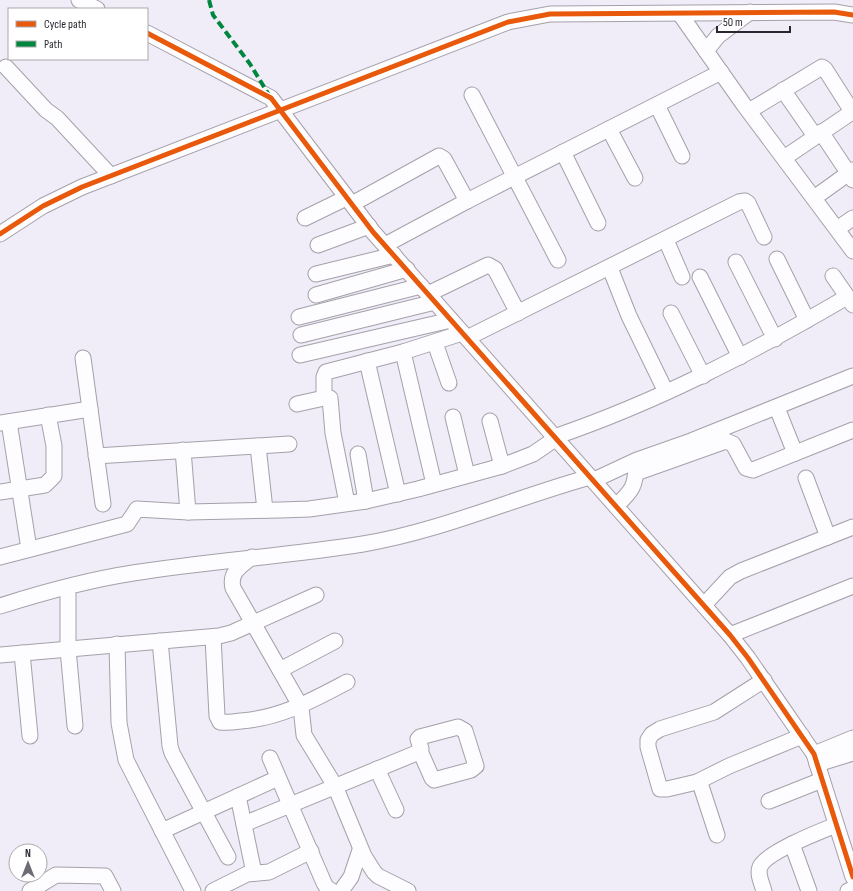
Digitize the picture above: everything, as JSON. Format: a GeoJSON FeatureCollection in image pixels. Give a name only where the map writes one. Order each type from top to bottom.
{"type":"FeatureCollection","features":[{"type":"Feature","properties":{"kind":"street"},"geometry":{"type":"LineString","coordinates":[[79,0],[95,8]]}},
{"type":"Feature","properties":{"kind":"street"},"geometry":{"type":"LineString","coordinates":[[706,51],[718,36],[750,12]]}},
{"type":"Feature","properties":{"kind":"street"},"geometry":{"type":"LineString","coordinates":[[0,234],[43,206],[82,187],[508,22],[550,14],[834,12],[853,15]]}},
{"type":"Feature","properties":{"kind":"street"},"geometry":{"type":"LineString","coordinates":[[680,14],[749,111],[853,251]]}},
{"type":"Feature","properties":{"kind":"street"},"geometry":{"type":"LineString","coordinates":[[148,34],[271,98],[349,201],[389,250],[730,635],[764,680],[802,736],[815,759],[853,877]]}},
{"type":"Feature","properties":{"kind":"street"},"geometry":{"type":"LineString","coordinates":[[6,67],[46,110],[57,118],[111,176]]}},
{"type":"Feature","properties":{"kind":"street"},"geometry":{"type":"LineString","coordinates":[[749,111],[783,90],[824,68],[853,113],[818,134],[784,158]]}},
{"type":"Feature","properties":{"kind":"street"},"geometry":{"type":"LineString","coordinates":[[316,274],[389,250],[467,201],[721,72]]}},
{"type":"Feature","properties":{"kind":"street"},"geometry":{"type":"LineString","coordinates":[[783,90],[851,174],[814,198]]}},
{"type":"Feature","properties":{"kind":"street"},"geometry":{"type":"LineString","coordinates":[[472,95],[558,260]]}},
{"type":"Feature","properties":{"kind":"street"},"geometry":{"type":"LineString","coordinates":[[656,105],[682,156]]}},
{"type":"Feature","properties":{"kind":"street"},"geometry":{"type":"LineString","coordinates":[[609,129],[635,178]]}},
{"type":"Feature","properties":{"kind":"street"},"geometry":{"type":"LineString","coordinates":[[563,152],[598,223]]}},
{"type":"Feature","properties":{"kind":"street"},"geometry":{"type":"LineString","coordinates":[[305,218],[349,201],[439,156],[444,159],[467,201]]}},
{"type":"Feature","properties":{"kind":"street"},"geometry":{"type":"LineString","coordinates":[[296,404],[324,398],[324,376],[326,372],[465,336],[518,313],[742,201],[748,203],[764,236]]}},
{"type":"Feature","properties":{"kind":"street"},"geometry":{"type":"LineString","coordinates":[[837,229],[853,218]]}},
{"type":"Feature","properties":{"kind":"street"},"geometry":{"type":"LineString","coordinates":[[318,245],[369,226]]}},
{"type":"Feature","properties":{"kind":"street"},"geometry":{"type":"LineString","coordinates":[[666,240],[682,277]]}},
{"type":"Feature","properties":{"kind":"street"},"geometry":{"type":"LineString","coordinates":[[777,259],[807,320]]}},
{"type":"Feature","properties":{"kind":"street"},"geometry":{"type":"LineString","coordinates":[[736,262],[775,339]]}},
{"type":"Feature","properties":{"kind":"street"},"geometry":{"type":"LineString","coordinates":[[301,335],[428,294],[488,265],[494,269],[518,313]]}},
{"type":"Feature","properties":{"kind":"street"},"geometry":{"type":"LineString","coordinates":[[610,268],[629,316],[666,392]]}},
{"type":"Feature","properties":{"kind":"street"},"geometry":{"type":"LineString","coordinates":[[316,295],[407,269]]}},
{"type":"Feature","properties":{"kind":"street"},"geometry":{"type":"LineString","coordinates":[[0,557],[127,524],[137,509],[188,512],[309,508],[366,501],[502,466],[533,454],[555,438],[611,417],[702,376],[775,339],[807,320],[850,301],[833,276]]}},
{"type":"Feature","properties":{"kind":"street"},"geometry":{"type":"LineString","coordinates":[[700,277],[740,357]]}},
{"type":"Feature","properties":{"kind":"street"},"geometry":{"type":"LineString","coordinates":[[299,317],[428,294]]}},
{"type":"Feature","properties":{"kind":"street"},"geometry":{"type":"LineString","coordinates":[[671,313],[702,376]]}},
{"type":"Feature","properties":{"kind":"street"},"geometry":{"type":"LineString","coordinates":[[300,355],[451,320]]}},
{"type":"Feature","properties":{"kind":"street"},"geometry":{"type":"LineString","coordinates":[[434,343],[449,383]]}},
{"type":"Feature","properties":{"kind":"street"},"geometry":{"type":"LineString","coordinates":[[403,352],[434,484]]}},
{"type":"Feature","properties":{"kind":"street"},"geometry":{"type":"LineString","coordinates":[[83,358],[103,504]]}},
{"type":"Feature","properties":{"kind":"street"},"geometry":{"type":"LineString","coordinates":[[367,361],[398,494]]}},
{"type":"Feature","properties":{"kind":"street"},"geometry":{"type":"LineString","coordinates":[[636,467],[853,376]]}},
{"type":"Feature","properties":{"kind":"street"},"geometry":{"type":"LineString","coordinates":[[330,398],[333,432],[347,503]]}},
{"type":"Feature","properties":{"kind":"street"},"geometry":{"type":"LineString","coordinates":[[777,408],[795,453]]}},
{"type":"Feature","properties":{"kind":"street"},"geometry":{"type":"LineString","coordinates":[[29,549],[20,488],[5,422],[90,409]]}},
{"type":"Feature","properties":{"kind":"street"},"geometry":{"type":"LineString","coordinates":[[0,492],[45,485],[54,476],[54,446],[48,416]]}},
{"type":"Feature","properties":{"kind":"street"},"geometry":{"type":"LineString","coordinates":[[453,417],[467,475]]}},
{"type":"Feature","properties":{"kind":"street"},"geometry":{"type":"LineString","coordinates":[[490,421],[502,466]]}},
{"type":"Feature","properties":{"kind":"street"},"geometry":{"type":"LineString","coordinates":[[0,606],[38,594],[91,581],[133,573],[362,544],[402,536],[586,472],[636,467],[723,441],[733,444],[746,468],[749,470],[853,430]]}},
{"type":"Feature","properties":{"kind":"street"},"geometry":{"type":"LineString","coordinates":[[96,456],[289,444]]}},
{"type":"Feature","properties":{"kind":"street"},"geometry":{"type":"LineString","coordinates":[[258,446],[265,510]]}},
{"type":"Feature","properties":{"kind":"street"},"geometry":{"type":"LineString","coordinates":[[183,450],[188,512]]}},
{"type":"Feature","properties":{"kind":"street"},"geometry":{"type":"LineString","coordinates":[[358,454],[366,501]]}},
{"type":"Feature","properties":{"kind":"street"},"geometry":{"type":"LineString","coordinates":[[616,506],[633,489],[636,467]]}},
{"type":"Feature","properties":{"kind":"street"},"geometry":{"type":"LineString","coordinates":[[806,478],[828,537]]}},
{"type":"Feature","properties":{"kind":"street"},"geometry":{"type":"LineString","coordinates":[[704,605],[730,577],[741,571],[853,527]]}},
{"type":"Feature","properties":{"kind":"street"},"geometry":{"type":"LineString","coordinates":[[252,557],[236,570],[232,576],[231,582],[253,624],[301,707],[304,735],[335,786],[360,850],[374,872],[384,880],[408,891]]}},
{"type":"Feature","properties":{"kind":"street"},"geometry":{"type":"LineString","coordinates":[[730,635],[853,586]]}},
{"type":"Feature","properties":{"kind":"street"},"geometry":{"type":"LineString","coordinates":[[68,594],[68,649],[75,726]]}},
{"type":"Feature","properties":{"kind":"street"},"geometry":{"type":"LineString","coordinates":[[0,655],[213,637],[231,633],[316,595]]}},
{"type":"Feature","properties":{"kind":"street"},"geometry":{"type":"LineString","coordinates":[[213,637],[217,716],[220,722],[257,720],[301,707],[347,682]]}},
{"type":"Feature","properties":{"kind":"street"},"geometry":{"type":"LineString","coordinates":[[160,641],[170,746],[228,858]]}},
{"type":"Feature","properties":{"kind":"street"},"geometry":{"type":"LineString","coordinates":[[280,670],[335,641]]}},
{"type":"Feature","properties":{"kind":"street"},"geometry":{"type":"LineString","coordinates":[[117,644],[119,723],[126,760],[193,891]]}},
{"type":"Feature","properties":{"kind":"street"},"geometry":{"type":"LineString","coordinates":[[22,653],[30,736]]}},
{"type":"Feature","properties":{"kind":"street"},"geometry":{"type":"LineString","coordinates":[[764,680],[714,712],[660,729],[652,734],[648,740],[648,747],[660,789],[667,789],[697,782],[729,766],[802,736]]}},
{"type":"Feature","properties":{"kind":"street"},"geometry":{"type":"LineString","coordinates":[[815,759],[853,738]]}},
{"type":"Feature","properties":{"kind":"street"},"geometry":{"type":"LineString","coordinates":[[244,824],[420,751]]}},
{"type":"Feature","properties":{"kind":"street"},"geometry":{"type":"LineString","coordinates":[[815,759],[853,753]]}},
{"type":"Feature","properties":{"kind":"street"},"geometry":{"type":"LineString","coordinates":[[270,758],[311,851],[331,890],[351,877],[360,850]]}},
{"type":"Feature","properties":{"kind":"street"},"geometry":{"type":"LineString","coordinates":[[377,769],[396,810]]}},
{"type":"Feature","properties":{"kind":"street"},"geometry":{"type":"LineString","coordinates":[[162,831],[278,778]]}},
{"type":"Feature","properties":{"kind":"street"},"geometry":{"type":"LineString","coordinates":[[769,801],[822,780]]}},
{"type":"Feature","properties":{"kind":"street"},"geometry":{"type":"LineString","coordinates":[[697,782],[702,786],[717,835]]}},
{"type":"Feature","properties":{"kind":"street"},"geometry":{"type":"LineString","coordinates":[[238,796],[254,873]]}},
{"type":"Feature","properties":{"kind":"street"},"geometry":{"type":"LineString","coordinates":[[764,891],[759,871],[760,865],[764,860],[792,844],[836,825]]}},
{"type":"Feature","properties":{"kind":"street"},"geometry":{"type":"LineString","coordinates":[[792,844],[809,891]]}},
{"type":"Feature","properties":{"kind":"street"},"geometry":{"type":"LineString","coordinates":[[213,891],[247,874],[266,873],[311,851]]}},
{"type":"Feature","properties":{"kind":"street"},"geometry":{"type":"LineString","coordinates":[[30,891],[56,875],[105,876],[113,891]]}},
{"type":"Feature","properties":{"kind":"street"},"geometry":{"type":"LineString","coordinates":[[848,891],[853,890]]}},
{"type":"Feature","properties":{"kind":"marked path"},"geometry":{"type":"LineString","coordinates":[[209,0],[213,15],[250,64],[269,95]]}},
{"type":"Feature","properties":{"kind":"cycle path"},"geometry":{"type":"LineString","coordinates":[[0,234],[43,206],[82,187],[508,22],[550,14],[834,12],[853,15]]}},
{"type":"Feature","properties":{"kind":"cycle path"},"geometry":{"type":"LineString","coordinates":[[148,34],[271,98],[373,232],[730,635],[748,658],[814,754],[853,877]]}}]}
